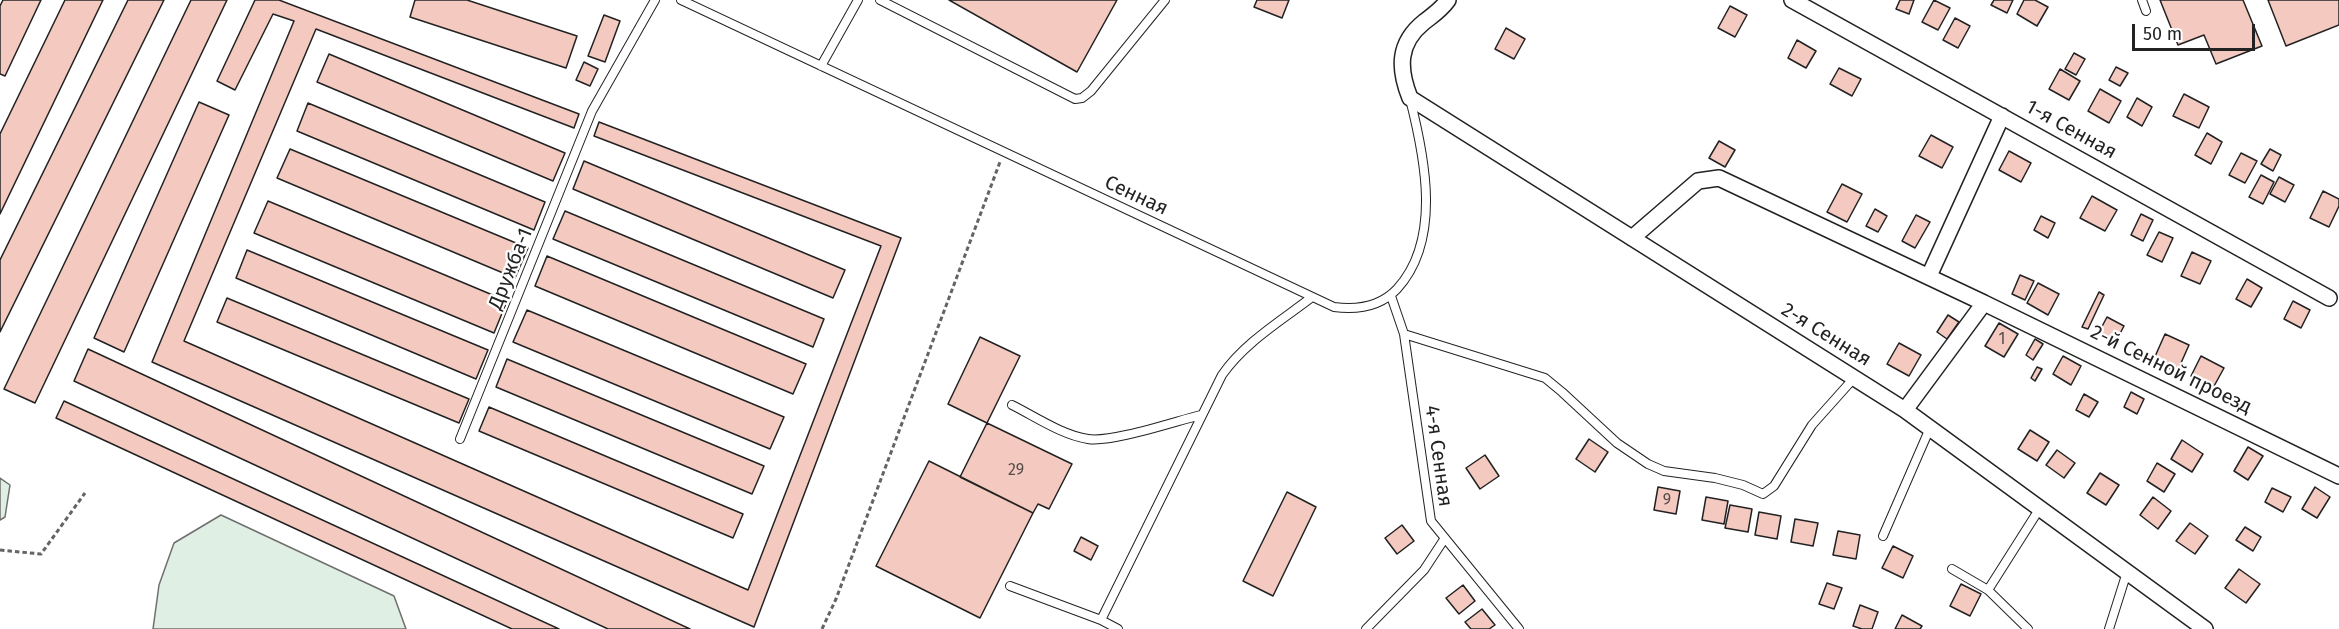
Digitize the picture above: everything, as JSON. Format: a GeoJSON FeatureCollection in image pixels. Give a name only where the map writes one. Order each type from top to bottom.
{"type":"FeatureCollection","features":[{"type":"Feature","properties":{"kind":"street"},"geometry":{"type":"LineString","coordinates":[[1410,98],[1405,85],[1403,49],[1408,38],[1437,13],[1448,0]]}},
{"type":"Feature","properties":{"kind":"street","name":"1-я Сенная"},"geometry":{"type":"LineString","coordinates":[[1792,0],[2329,297]]}},
{"type":"Feature","properties":{"kind":"street","name":"2-я Сенная"},"geometry":{"type":"LineString","coordinates":[[1410,98],[1905,410],[2205,629]]}},
{"type":"Feature","properties":{"kind":"street"},"geometry":{"type":"LineString","coordinates":[[1929,276],[2002,116]]}},
{"type":"Feature","properties":{"kind":"street","name":"2-й Сенной проезд"},"geometry":{"type":"LineString","coordinates":[[1632,238],[1698,181],[1711,178],[1728,181],[1929,276],[2339,476]]}},
{"type":"Feature","properties":{"kind":"street"},"geometry":{"type":"LineString","coordinates":[[1905,410],[1984,303]]}},
{"type":"Feature","properties":{"kind":"lane","name":"Дружба-1"},"geometry":{"type":"LineString","coordinates":[[460,439],[592,111],[655,0]]}},
{"type":"Feature","properties":{"kind":"lane","name":"Сенная"},"geometry":{"type":"LineString","coordinates":[[681,0],[1312,297],[1334,307],[1355,310],[1391,296],[1407,278],[1416,260],[1425,220],[1424,173],[1410,98]]}},
{"type":"Feature","properties":{"kind":"lane"},"geometry":{"type":"LineString","coordinates":[[821,66],[858,0]]}},
{"type":"Feature","properties":{"kind":"lane"},"geometry":{"type":"LineString","coordinates":[[880,0],[1075,99],[1082,98],[1091,92],[1165,0]]}},
{"type":"Feature","properties":{"kind":"lane"},"geometry":{"type":"LineString","coordinates":[[2142,0],[2146,10]]}},
{"type":"Feature","properties":{"kind":"lane","name":"4-я Сенная"},"geometry":{"type":"LineString","coordinates":[[1391,296],[1404,334],[1431,520],[1520,629]]}},
{"type":"Feature","properties":{"kind":"lane"},"geometry":{"type":"LineString","coordinates":[[1101,620],[1222,375],[1233,359],[1312,297]]}},
{"type":"Feature","properties":{"kind":"lane"},"geometry":{"type":"LineString","coordinates":[[1404,334],[1545,378],[1617,443],[1648,464],[1664,471],[1734,483],[1763,494],[1774,486],[1812,425],[1854,378]]}},
{"type":"Feature","properties":{"kind":"lane"},"geometry":{"type":"LineString","coordinates":[[1012,405],[1071,435],[1090,440],[1109,438],[1202,415]]}},
{"type":"Feature","properties":{"kind":"lane"},"geometry":{"type":"LineString","coordinates":[[1883,536],[1930,428]]}},
{"type":"Feature","properties":{"kind":"lane"},"geometry":{"type":"LineString","coordinates":[[1988,590],[2040,508]]}},
{"type":"Feature","properties":{"kind":"lane"},"geometry":{"type":"LineString","coordinates":[[1366,629],[1424,570],[1445,538]]}},
{"type":"Feature","properties":{"kind":"lane"},"geometry":{"type":"LineString","coordinates":[[1952,569],[1988,590],[2028,629]]}},
{"type":"Feature","properties":{"kind":"lane"},"geometry":{"type":"LineString","coordinates":[[2109,629],[2127,572]]}},
{"type":"Feature","properties":{"kind":"lane"},"geometry":{"type":"LineString","coordinates":[[1010,586],[1101,620],[1118,629]]}},
{"type":"Feature","properties":{"kind":"path"},"geometry":{"type":"LineString","coordinates":[[822,629],[836,599],[1004,152]]}},
{"type":"Feature","properties":{"kind":"path"},"geometry":{"type":"LineString","coordinates":[[0,550],[41,554],[85,493]]}},
{"type":"Feature","properties":{"kind":"green space"},"geometry":{"type":"Polygon","coordinates":[[[0,478],[10,485],[5,517],[0,520],[0,478]]]}},
{"type":"Feature","properties":{"kind":"green space"},"geometry":{"type":"Polygon","coordinates":[[[221,515],[394,596],[406,629],[153,629],[159,585],[174,543],[221,515]]]}},
{"type":"Feature","properties":{"kind":"building"},"geometry":{"type":"Polygon","coordinates":[[[3,0],[41,0],[5,76],[0,74],[0,6],[3,0]]]}},
{"type":"Feature","properties":{"kind":"building"},"geometry":{"type":"Polygon","coordinates":[[[65,0],[103,0],[0,214],[0,134],[65,0]]]}},
{"type":"Feature","properties":{"kind":"building"},"geometry":{"type":"Polygon","coordinates":[[[128,0],[164,0],[0,332],[0,260],[128,0]]]}},
{"type":"Feature","properties":{"kind":"building"},"geometry":{"type":"Polygon","coordinates":[[[191,0],[227,0],[35,403],[4,389],[191,0]]]}},
{"type":"Feature","properties":{"kind":"building"},"geometry":{"type":"Polygon","coordinates":[[[255,0],[279,0],[579,114],[574,128],[316,29],[184,341],[748,590],[881,246],[594,136],[599,122],[901,238],[754,627],[152,362],[294,21],[273,14],[235,90],[217,81],[255,0]]]}},
{"type":"Feature","properties":{"kind":"building"},"geometry":{"type":"Polygon","coordinates":[[[415,0],[467,0],[577,36],[566,68],[410,17],[415,0]]]}},
{"type":"Feature","properties":{"kind":"building"},"geometry":{"type":"Polygon","coordinates":[[[949,0],[1117,0],[1077,72],[949,0]]]}},
{"type":"Feature","properties":{"kind":"building"},"geometry":{"type":"Polygon","coordinates":[[[1257,0],[1289,0],[1282,18],[1254,7],[1257,0]]]}},
{"type":"Feature","properties":{"kind":"building"},"geometry":{"type":"Polygon","coordinates":[[[1900,0],[1914,0],[1909,14],[1896,9],[1900,0]]]}},
{"type":"Feature","properties":{"kind":"building"},"geometry":{"type":"Polygon","coordinates":[[[1934,0],[1950,8],[1938,30],[1922,22],[1934,0]]]}},
{"type":"Feature","properties":{"kind":"building"},"geometry":{"type":"Polygon","coordinates":[[[1994,0],[2013,0],[2007,13],[1991,5],[1994,0]]]}},
{"type":"Feature","properties":{"kind":"building"},"geometry":{"type":"Polygon","coordinates":[[[2024,0],[2035,0],[2048,7],[2037,26],[2017,14],[2024,0]]]}},
{"type":"Feature","properties":{"kind":"building"},"geometry":{"type":"Polygon","coordinates":[[[2160,0],[2243,0],[2262,46],[2216,64],[2204,35],[2178,45],[2160,0]]]}},
{"type":"Feature","properties":{"kind":"building"},"geometry":{"type":"Polygon","coordinates":[[[2268,0],[2339,0],[2339,25],[2286,46],[2268,0]]]}},
{"type":"Feature","properties":{"kind":"building"},"geometry":{"type":"Polygon","coordinates":[[[1730,6],[1747,15],[1735,37],[1718,28],[1730,6]]]}},
{"type":"Feature","properties":{"kind":"building"},"geometry":{"type":"Polygon","coordinates":[[[604,15],[620,21],[605,62],[588,56],[604,15]]]}},
{"type":"Feature","properties":{"kind":"building"},"geometry":{"type":"Polygon","coordinates":[[[1955,18],[1970,26],[1958,48],[1943,40],[1955,18]]]}},
{"type":"Feature","properties":{"kind":"building"},"geometry":{"type":"Polygon","coordinates":[[[1506,28],[1525,39],[1514,59],[1495,49],[1506,28]]]}},
{"type":"Feature","properties":{"kind":"building"},"geometry":{"type":"Polygon","coordinates":[[[1797,40],[1816,51],[1806,68],[1788,58],[1797,40]]]}},
{"type":"Feature","properties":{"kind":"building"},"geometry":{"type":"Polygon","coordinates":[[[2074,53],[2085,59],[2076,75],[2065,69],[2074,53]]]}},
{"type":"Feature","properties":{"kind":"building"},"geometry":{"type":"Polygon","coordinates":[[[329,54],[565,153],[553,181],[317,82],[329,54]]]}},
{"type":"Feature","properties":{"kind":"building"},"geometry":{"type":"Polygon","coordinates":[[[584,62],[598,69],[590,86],[576,80],[584,62]]]}},
{"type":"Feature","properties":{"kind":"building"},"geometry":{"type":"Polygon","coordinates":[[[2116,67],[2128,73],[2120,86],[2109,80],[2116,67]]]}},
{"type":"Feature","properties":{"kind":"building"},"geometry":{"type":"Polygon","coordinates":[[[1839,68],[1861,79],[1852,96],[1830,84],[1839,68]]]}},
{"type":"Feature","properties":{"kind":"building"},"geometry":{"type":"Polygon","coordinates":[[[2060,69],[2080,81],[2069,100],[2049,89],[2060,69]]]}},
{"type":"Feature","properties":{"kind":"building"},"geometry":{"type":"Polygon","coordinates":[[[2100,89],[2121,101],[2109,123],[2088,111],[2100,89]]]}},
{"type":"Feature","properties":{"kind":"building"},"geometry":{"type":"Polygon","coordinates":[[[2184,94],[2209,107],[2199,128],[2173,116],[2184,94]]]}},
{"type":"Feature","properties":{"kind":"building"},"geometry":{"type":"Polygon","coordinates":[[[2137,98],[2152,107],[2142,126],[2127,117],[2137,98]]]}},
{"type":"Feature","properties":{"kind":"building"},"geometry":{"type":"Polygon","coordinates":[[[199,102],[229,115],[124,352],[94,338],[199,102]]]}},
{"type":"Feature","properties":{"kind":"building"},"geometry":{"type":"Polygon","coordinates":[[[308,103],[545,202],[534,230],[297,131],[308,103]]]}},
{"type":"Feature","properties":{"kind":"building"},"geometry":{"type":"Polygon","coordinates":[[[2207,133],[2222,142],[2211,164],[2195,155],[2207,133]]]}},
{"type":"Feature","properties":{"kind":"building"},"geometry":{"type":"Polygon","coordinates":[[[1931,135],[1953,147],[1942,168],[1919,156],[1931,135]]]}},
{"type":"Feature","properties":{"kind":"building"},"geometry":{"type":"Polygon","coordinates":[[[1719,141],[1735,150],[1725,167],[1709,158],[1719,141]]]}},
{"type":"Feature","properties":{"kind":"building"},"geometry":{"type":"Polygon","coordinates":[[[290,149],[528,248],[515,278],[277,178],[290,149]]]}},
{"type":"Feature","properties":{"kind":"building"},"geometry":{"type":"Polygon","coordinates":[[[2270,149],[2281,155],[2273,171],[2261,164],[2270,149]]]}},
{"type":"Feature","properties":{"kind":"building"},"geometry":{"type":"Polygon","coordinates":[[[2009,151],[2031,163],[2021,182],[1999,170],[2009,151]]]}},
{"type":"Feature","properties":{"kind":"building"},"geometry":{"type":"Polygon","coordinates":[[[2241,153],[2257,161],[2245,183],[2229,175],[2241,153]]]}},
{"type":"Feature","properties":{"kind":"building"},"geometry":{"type":"Polygon","coordinates":[[[584,161],[845,270],[833,298],[573,189],[584,161]]]}},
{"type":"Feature","properties":{"kind":"building"},"geometry":{"type":"Polygon","coordinates":[[[2261,175],[2274,182],[2263,204],[2249,197],[2261,175]]]}},
{"type":"Feature","properties":{"kind":"building"},"geometry":{"type":"Polygon","coordinates":[[[2279,177],[2294,185],[2285,202],[2270,194],[2279,177]]]}},
{"type":"Feature","properties":{"kind":"building"},"geometry":{"type":"Polygon","coordinates":[[[1842,184],[1862,194],[1847,222],[1827,212],[1842,184]]]}},
{"type":"Feature","properties":{"kind":"building"},"geometry":{"type":"Polygon","coordinates":[[[2323,191],[2339,199],[2339,206],[2329,227],[2310,218],[2323,191]]]}},
{"type":"Feature","properties":{"kind":"building"},"geometry":{"type":"Polygon","coordinates":[[[2092,196],[2117,210],[2105,231],[2080,218],[2092,196]]]}},
{"type":"Feature","properties":{"kind":"building"},"geometry":{"type":"Polygon","coordinates":[[[268,201],[507,301],[494,333],[254,233],[268,201]]]}},
{"type":"Feature","properties":{"kind":"building"},"geometry":{"type":"Polygon","coordinates":[[[1875,209],[1887,216],[1878,232],[1866,226],[1875,209]]]}},
{"type":"Feature","properties":{"kind":"building"},"geometry":{"type":"Polygon","coordinates":[[[565,211],[824,319],[813,347],[553,239],[565,211]]]}},
{"type":"Feature","properties":{"kind":"building"},"geometry":{"type":"Polygon","coordinates":[[[2141,214],[2153,220],[2143,241],[2131,235],[2141,214]]]}},
{"type":"Feature","properties":{"kind":"building"},"geometry":{"type":"Polygon","coordinates":[[[1916,215],[1930,222],[1915,248],[1902,241],[1916,215]]]}},
{"type":"Feature","properties":{"kind":"building"},"geometry":{"type":"Polygon","coordinates":[[[2041,216],[2055,223],[2048,238],[2034,230],[2041,216]]]}},
{"type":"Feature","properties":{"kind":"building"},"geometry":{"type":"Polygon","coordinates":[[[2159,232],[2173,238],[2162,262],[2147,255],[2159,232]]]}},
{"type":"Feature","properties":{"kind":"building"},"geometry":{"type":"Polygon","coordinates":[[[247,250],[488,350],[476,379],[236,278],[247,250]]]}},
{"type":"Feature","properties":{"kind":"building"},"geometry":{"type":"Polygon","coordinates":[[[2192,252],[2211,261],[2200,284],[2181,276],[2192,252]]]}},
{"type":"Feature","properties":{"kind":"building"},"geometry":{"type":"Polygon","coordinates":[[[547,256],[806,364],[793,394],[535,286],[547,256]]]}},
{"type":"Feature","properties":{"kind":"building"},"geometry":{"type":"Polygon","coordinates":[[[2020,275],[2034,281],[2025,300],[2012,294],[2020,275]]]}},
{"type":"Feature","properties":{"kind":"building"},"geometry":{"type":"Polygon","coordinates":[[[2247,279],[2262,288],[2251,307],[2236,299],[2247,279]]]}},
{"type":"Feature","properties":{"kind":"building"},"geometry":{"type":"Polygon","coordinates":[[[2038,283],[2059,294],[2048,315],[2027,303],[2038,283]]]}},
{"type":"Feature","properties":{"kind":"building"},"geometry":{"type":"Polygon","coordinates":[[[2099,292],[2104,295],[2088,329],[2082,327],[2099,292]]]}},
{"type":"Feature","properties":{"kind":"building"},"geometry":{"type":"Polygon","coordinates":[[[227,298],[469,399],[459,423],[217,322],[227,298]]]}},
{"type":"Feature","properties":{"kind":"building"},"geometry":{"type":"Polygon","coordinates":[[[2293,301],[2310,310],[2301,328],[2284,319],[2293,301]]]}},
{"type":"Feature","properties":{"kind":"building"},"geometry":{"type":"Polygon","coordinates":[[[527,310],[784,417],[770,449],[513,342],[527,310]]]}},
{"type":"Feature","properties":{"kind":"building"},"geometry":{"type":"Polygon","coordinates":[[[1948,315],[1959,322],[1947,339],[1937,332],[1948,315]]]}},
{"type":"Feature","properties":{"kind":"building"},"geometry":{"type":"Polygon","coordinates":[[[2107,317],[2124,326],[2115,343],[2098,334],[2107,317]]]}},
{"type":"Feature","properties":{"kind":"building"},"geometry":{"type":"Polygon","coordinates":[[[1999,323],[2018,334],[2004,357],[1985,346],[1999,323]]]}},
{"type":"Feature","properties":{"kind":"building"},"geometry":{"type":"Polygon","coordinates":[[[2165,334],[2189,345],[2177,372],[2153,361],[2165,334]]]}},
{"type":"Feature","properties":{"kind":"building"},"geometry":{"type":"Polygon","coordinates":[[[980,337],[1020,356],[987,423],[948,404],[980,337]]]}},
{"type":"Feature","properties":{"kind":"building"},"geometry":{"type":"Polygon","coordinates":[[[2035,339],[2043,344],[2033,360],[2026,355],[2035,339]]]}},
{"type":"Feature","properties":{"kind":"building"},"geometry":{"type":"Polygon","coordinates":[[[1899,343],[1921,355],[1909,376],[1887,364],[1899,343]]]}},
{"type":"Feature","properties":{"kind":"building"},"geometry":{"type":"Polygon","coordinates":[[[88,349],[690,629],[608,629],[74,381],[88,349]]]}},
{"type":"Feature","properties":{"kind":"building"},"geometry":{"type":"Polygon","coordinates":[[[2063,356],[2081,366],[2071,385],[2053,374],[2063,356]]]}},
{"type":"Feature","properties":{"kind":"building"},"geometry":{"type":"Polygon","coordinates":[[[2201,356],[2224,368],[2213,388],[2191,376],[2201,356]]]}},
{"type":"Feature","properties":{"kind":"building"},"geometry":{"type":"Polygon","coordinates":[[[507,359],[764,466],[752,494],[496,387],[507,359]]]}},
{"type":"Feature","properties":{"kind":"building"},"geometry":{"type":"Polygon","coordinates":[[[2037,367],[2042,369],[2035,381],[2031,378],[2037,367]]]}},
{"type":"Feature","properties":{"kind":"building"},"geometry":{"type":"Polygon","coordinates":[[[2131,392],[2144,399],[2137,414],[2124,407],[2131,392]]]}},
{"type":"Feature","properties":{"kind":"building"},"geometry":{"type":"Polygon","coordinates":[[[2084,394],[2098,402],[2089,417],[2076,410],[2084,394]]]}},
{"type":"Feature","properties":{"kind":"building"},"geometry":{"type":"Polygon","coordinates":[[[64,401],[559,629],[512,629],[56,418],[64,401]]]}},
{"type":"Feature","properties":{"kind":"building"},"geometry":{"type":"Polygon","coordinates":[[[489,407],[743,514],[733,538],[479,431],[489,407]]]}},
{"type":"Feature","properties":{"kind":"building"},"geometry":{"type":"Polygon","coordinates":[[[987,423],[1072,464],[1049,509],[1038,504],[1033,513],[960,477],[987,423]]]}},
{"type":"Feature","properties":{"kind":"building"},"geometry":{"type":"Polygon","coordinates":[[[2030,430],[2049,442],[2037,461],[2018,449],[2030,430]]]}},
{"type":"Feature","properties":{"kind":"building"},"geometry":{"type":"Polygon","coordinates":[[[1589,439],[1608,452],[1595,472],[1576,459],[1589,439]]]}},
{"type":"Feature","properties":{"kind":"building"},"geometry":{"type":"Polygon","coordinates":[[[2182,440],[2203,454],[2192,472],[2171,459],[2182,440]]]}},
{"type":"Feature","properties":{"kind":"building"},"geometry":{"type":"Polygon","coordinates":[[[2248,447],[2263,456],[2248,480],[2234,471],[2248,447]]]}},
{"type":"Feature","properties":{"kind":"building"},"geometry":{"type":"Polygon","coordinates":[[[2057,450],[2075,463],[2064,478],[2046,465],[2057,450]]]}},
{"type":"Feature","properties":{"kind":"building"},"geometry":{"type":"Polygon","coordinates":[[[1485,455],[1499,476],[1480,489],[1466,468],[1485,455]]]}},
{"type":"Feature","properties":{"kind":"building"},"geometry":{"type":"Polygon","coordinates":[[[929,461],[1033,513],[980,618],[876,566],[929,461]]]}},
{"type":"Feature","properties":{"kind":"building"},"geometry":{"type":"Polygon","coordinates":[[[2157,463],[2175,474],[2164,492],[2147,481],[2157,463]]]}},
{"type":"Feature","properties":{"kind":"building"},"geometry":{"type":"Polygon","coordinates":[[[2100,473],[2119,485],[2106,505],[2087,493],[2100,473]]]}},
{"type":"Feature","properties":{"kind":"building"},"geometry":{"type":"Polygon","coordinates":[[[1658,487],[1680,491],[1676,514],[1654,510],[1658,487]]]}},
{"type":"Feature","properties":{"kind":"building"},"geometry":{"type":"Polygon","coordinates":[[[2315,487],[2330,497],[2317,518],[2302,509],[2315,487]]]}},
{"type":"Feature","properties":{"kind":"building"},"geometry":{"type":"Polygon","coordinates":[[[2272,488],[2291,497],[2283,512],[2265,502],[2272,488]]]}},
{"type":"Feature","properties":{"kind":"building"},"geometry":{"type":"Polygon","coordinates":[[[1287,492],[1316,507],[1273,596],[1243,581],[1287,492]]]}},
{"type":"Feature","properties":{"kind":"building"},"geometry":{"type":"Polygon","coordinates":[[[1706,497],[1728,501],[1724,524],[1702,520],[1706,497]]]}},
{"type":"Feature","properties":{"kind":"building"},"geometry":{"type":"Polygon","coordinates":[[[2153,497],[2171,511],[2158,529],[2140,515],[2153,497]]]}},
{"type":"Feature","properties":{"kind":"building"},"geometry":{"type":"Polygon","coordinates":[[[1730,505],[1752,509],[1748,532],[1725,528],[1730,505]]]}},
{"type":"Feature","properties":{"kind":"building"},"geometry":{"type":"Polygon","coordinates":[[[1759,512],[1781,516],[1777,539],[1755,535],[1759,512]]]}},
{"type":"Feature","properties":{"kind":"building"},"geometry":{"type":"Polygon","coordinates":[[[1795,519],[1818,523],[1813,546],[1791,542],[1795,519]]]}},
{"type":"Feature","properties":{"kind":"building"},"geometry":{"type":"Polygon","coordinates":[[[2190,523],[2208,536],[2195,554],[2176,541],[2190,523]]]}},
{"type":"Feature","properties":{"kind":"building"},"geometry":{"type":"Polygon","coordinates":[[[1402,525],[1414,541],[1397,554],[1385,538],[1402,525]]]}},
{"type":"Feature","properties":{"kind":"building"},"geometry":{"type":"Polygon","coordinates":[[[2245,527],[2261,537],[2253,551],[2236,540],[2245,527]]]}},
{"type":"Feature","properties":{"kind":"building"},"geometry":{"type":"Polygon","coordinates":[[[1838,531],[1860,535],[1856,559],[1833,555],[1838,531]]]}},
{"type":"Feature","properties":{"kind":"building"},"geometry":{"type":"Polygon","coordinates":[[[1081,537],[1098,546],[1091,560],[1074,551],[1081,537]]]}},
{"type":"Feature","properties":{"kind":"building"},"geometry":{"type":"Polygon","coordinates":[[[1893,546],[1913,556],[1903,578],[1882,568],[1893,546]]]}},
{"type":"Feature","properties":{"kind":"building"},"geometry":{"type":"Polygon","coordinates":[[[2239,569],[2260,584],[2246,603],[2225,588],[2239,569]]]}},
{"type":"Feature","properties":{"kind":"building"},"geometry":{"type":"Polygon","coordinates":[[[1827,583],[1842,588],[1834,609],[1819,604],[1827,583]]]}},
{"type":"Feature","properties":{"kind":"building"},"geometry":{"type":"Polygon","coordinates":[[[1961,584],[1981,594],[1970,616],[1950,606],[1961,584]]]}},
{"type":"Feature","properties":{"kind":"building"},"geometry":{"type":"Polygon","coordinates":[[[1463,585],[1475,601],[1459,614],[1446,598],[1463,585]]]}},
{"type":"Feature","properties":{"kind":"building"},"geometry":{"type":"Polygon","coordinates":[[[1860,605],[1878,612],[1872,629],[1853,626],[1860,605]]]}},
{"type":"Feature","properties":{"kind":"building"},"geometry":{"type":"Polygon","coordinates":[[[1482,609],[1495,625],[1489,629],[1471,629],[1465,622],[1482,609]]]}},
{"type":"Feature","properties":{"kind":"building"},"geometry":{"type":"Polygon","coordinates":[[[1902,615],[1922,626],[1920,629],[1895,629],[1902,615]]]}}]}
